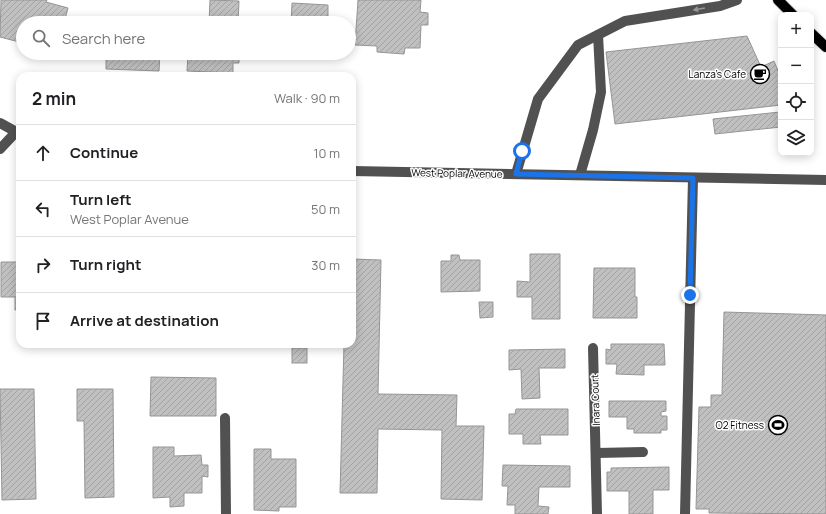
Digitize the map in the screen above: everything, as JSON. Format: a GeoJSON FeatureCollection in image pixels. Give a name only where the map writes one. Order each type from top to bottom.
{"type":"FeatureCollection","features":[{"type":"Feature","properties":{"kind":"main road"},"geometry":{"type":"LineString","coordinates":[[778,0],[790,12]]}},
{"type":"Feature","properties":{"kind":"main road"},"geometry":{"type":"LineString","coordinates":[[814,36],[826,48]]}},
{"type":"Feature","properties":{"kind":"street"},"geometry":{"type":"LineString","coordinates":[[516,174],[538,99],[578,45],[625,21],[720,6],[737,0]]}},
{"type":"Feature","properties":{"kind":"street"},"geometry":{"type":"LineString","coordinates":[[580,175],[593,130],[601,92],[598,35]]}},
{"type":"Feature","properties":{"kind":"street"},"geometry":{"type":"LineString","coordinates":[[0,123],[16,132]]}},
{"type":"Feature","properties":{"kind":"street"},"geometry":{"type":"LineString","coordinates":[[0,149],[16,135]]}},
{"type":"Feature","properties":{"kind":"street","name":"West Poplar Avenue"},"geometry":{"type":"LineString","coordinates":[[356,171],[826,180]]}},
{"type":"Feature","properties":{"kind":"street"},"geometry":{"type":"LineString","coordinates":[[685,514],[693,178]]}},
{"type":"Feature","properties":{"kind":"street","name":"Inara Court"},"geometry":{"type":"LineString","coordinates":[[594,348],[597,514]]}},
{"type":"Feature","properties":{"kind":"street"},"geometry":{"type":"LineString","coordinates":[[225,418],[226,514]]}},
{"type":"Feature","properties":{"kind":"street"},"geometry":{"type":"LineString","coordinates":[[597,453],[643,452]]}},
{"type":"Feature","properties":{"kind":"building"},"geometry":{"type":"Polygon","coordinates":[[[1,0],[47,0],[46,2],[68,8],[66,16],[16,16],[16,41],[0,37],[1,0]]]}},
{"type":"Feature","properties":{"kind":"building"},"geometry":{"type":"Polygon","coordinates":[[[210,0],[239,1],[238,16],[209,16],[210,0]]]}},
{"type":"Feature","properties":{"kind":"building"},"geometry":{"type":"Polygon","coordinates":[[[358,0],[421,0],[420,12],[428,13],[428,25],[421,25],[420,48],[405,48],[404,54],[377,52],[377,46],[356,45],[358,0]]]}},
{"type":"Feature","properties":{"kind":"building"},"geometry":{"type":"Polygon","coordinates":[[[292,3],[328,5],[328,16],[291,16],[292,3]]]}},
{"type":"Feature","properties":{"kind":"building"},"geometry":{"type":"Polygon","coordinates":[[[747,36],[761,67],[774,61],[778,71],[778,105],[615,124],[606,52],[747,36]]]}},
{"type":"Feature","properties":{"kind":"building"},"geometry":{"type":"Polygon","coordinates":[[[106,60],[160,60],[159,71],[106,69],[106,60]]]}},
{"type":"Feature","properties":{"kind":"building"},"geometry":{"type":"Polygon","coordinates":[[[188,60],[239,60],[239,63],[233,63],[233,72],[187,71],[188,60]]]}},
{"type":"Feature","properties":{"kind":"building"},"geometry":{"type":"Polygon","coordinates":[[[778,112],[778,127],[715,134],[713,119],[778,112]]]}},
{"type":"Feature","properties":{"kind":"building"},"geometry":{"type":"Polygon","coordinates":[[[530,254],[560,254],[560,319],[532,319],[532,297],[517,297],[517,281],[530,282],[530,254]]]}},
{"type":"Feature","properties":{"kind":"building"},"geometry":{"type":"Polygon","coordinates":[[[451,255],[459,255],[460,260],[480,260],[480,291],[441,292],[441,261],[451,261],[451,255]]]}},
{"type":"Feature","properties":{"kind":"building"},"geometry":{"type":"Polygon","coordinates":[[[356,259],[381,260],[378,394],[457,395],[456,426],[484,426],[482,500],[441,499],[442,430],[378,429],[377,493],[340,493],[344,348],[356,348],[356,259]]]}},
{"type":"Feature","properties":{"kind":"building"},"geometry":{"type":"Polygon","coordinates":[[[1,262],[16,262],[16,310],[15,297],[1,297],[1,262]]]}},
{"type":"Feature","properties":{"kind":"building"},"geometry":{"type":"Polygon","coordinates":[[[594,268],[635,268],[637,318],[593,318],[594,268]]]}},
{"type":"Feature","properties":{"kind":"building"},"geometry":{"type":"Polygon","coordinates":[[[479,302],[493,302],[493,317],[480,318],[479,302]]]}},
{"type":"Feature","properties":{"kind":"building"},"geometry":{"type":"Polygon","coordinates":[[[724,312],[826,315],[826,514],[709,513],[709,509],[696,509],[699,407],[711,407],[711,395],[722,395],[724,312]]]}},
{"type":"Feature","properties":{"kind":"building"},"geometry":{"type":"Polygon","coordinates":[[[611,344],[664,344],[665,365],[644,365],[644,375],[616,374],[617,364],[606,364],[606,349],[611,350],[611,344]]]}},
{"type":"Feature","properties":{"kind":"building"},"geometry":{"type":"Polygon","coordinates":[[[292,348],[307,348],[307,363],[292,363],[292,348]]]}},
{"type":"Feature","properties":{"kind":"building"},"geometry":{"type":"Polygon","coordinates":[[[565,349],[565,368],[539,368],[540,398],[522,399],[521,369],[509,370],[509,350],[565,349]]]}},
{"type":"Feature","properties":{"kind":"building"},"geometry":{"type":"Polygon","coordinates":[[[151,377],[216,378],[216,416],[150,416],[151,377]]]}},
{"type":"Feature","properties":{"kind":"building"},"geometry":{"type":"Polygon","coordinates":[[[0,389],[34,389],[36,499],[2,500],[0,389]]]}},
{"type":"Feature","properties":{"kind":"building"},"geometry":{"type":"Polygon","coordinates":[[[77,389],[113,389],[114,497],[85,498],[84,421],[77,421],[77,389]]]}},
{"type":"Feature","properties":{"kind":"building"},"geometry":{"type":"Polygon","coordinates":[[[609,401],[666,401],[666,411],[661,412],[661,416],[667,416],[667,430],[661,430],[661,433],[634,433],[634,429],[627,429],[627,417],[609,417],[609,401]]]}},
{"type":"Feature","properties":{"kind":"building"},"geometry":{"type":"Polygon","coordinates":[[[516,409],[568,409],[568,435],[540,435],[541,444],[523,444],[523,434],[509,434],[509,414],[515,414],[516,409]]]}},
{"type":"Feature","properties":{"kind":"building"},"geometry":{"type":"Polygon","coordinates":[[[153,447],[174,447],[174,456],[201,455],[202,465],[208,465],[208,477],[202,476],[202,493],[184,493],[184,506],[170,507],[170,497],[153,498],[153,447]]]}},
{"type":"Feature","properties":{"kind":"building"},"geometry":{"type":"Polygon","coordinates":[[[254,449],[271,449],[271,459],[296,459],[296,507],[279,507],[279,511],[254,510],[254,449]]]}},
{"type":"Feature","properties":{"kind":"building"},"geometry":{"type":"Polygon","coordinates":[[[503,465],[570,466],[570,487],[539,487],[538,506],[549,507],[548,514],[515,514],[515,505],[507,505],[508,486],[502,486],[503,465]]]}},
{"type":"Feature","properties":{"kind":"building"},"geometry":{"type":"Polygon","coordinates":[[[669,467],[669,490],[653,490],[653,514],[629,514],[629,491],[607,491],[607,472],[611,472],[611,468],[669,467]]]}},
{"type":"Feature","properties":{"kind":"place","name":"Lanza’s Cafe"},"geometry":{"type":"Point","coordinates":[760,74]}},
{"type":"Feature","properties":{"kind":"place","name":"O2 Fitness"},"geometry":{"type":"Point","coordinates":[778,425]}},
{"type":"Feature","properties":{"kind":"route"},"geometry":{"type":"LineString","coordinates":[[522,151],[516,174],[693,178],[690,295]]}}]}
